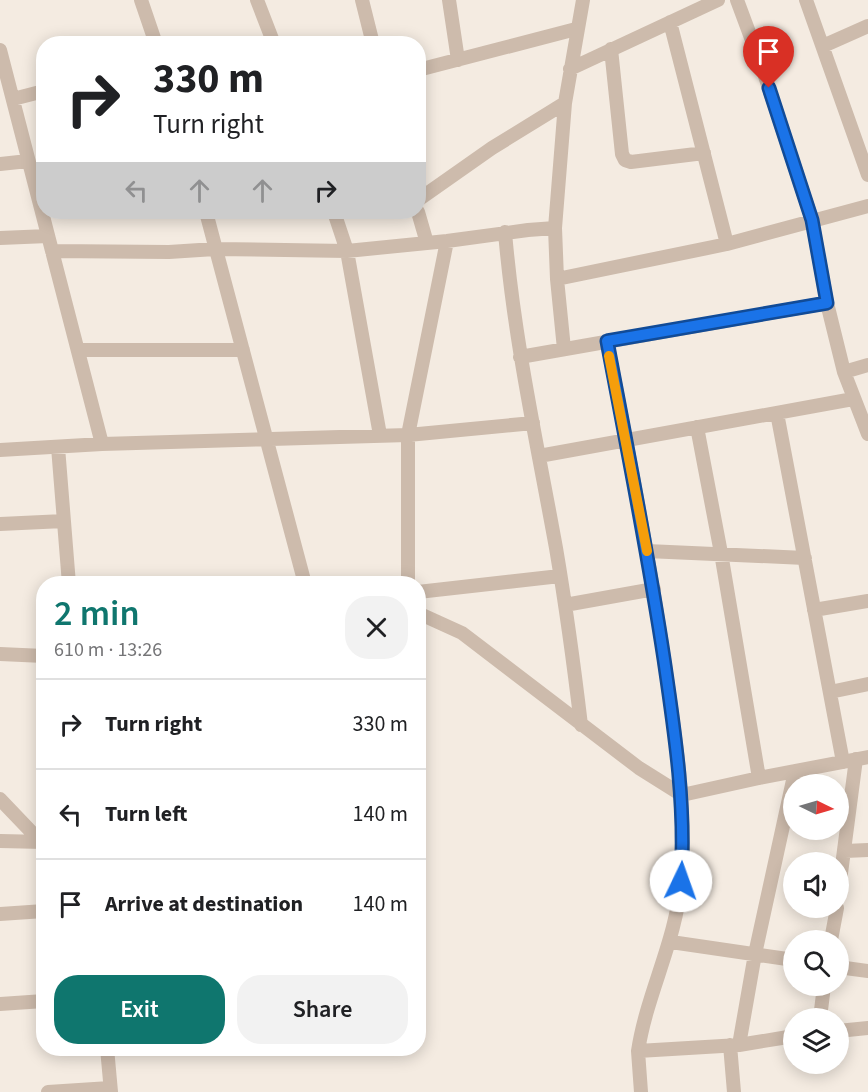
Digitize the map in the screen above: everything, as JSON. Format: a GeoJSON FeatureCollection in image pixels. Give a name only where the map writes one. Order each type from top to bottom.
{"type":"FeatureCollection","features":[{"type":"Feature","properties":{"kind":"street"},"geometry":{"type":"LineString","coordinates":[[141,0],[153,36]]}},
{"type":"Feature","properties":{"kind":"street"},"geometry":{"type":"LineString","coordinates":[[257,0],[271,36]]}},
{"type":"Feature","properties":{"kind":"street"},"geometry":{"type":"LineString","coordinates":[[363,0],[371,36]]}},
{"type":"Feature","properties":{"kind":"street"},"geometry":{"type":"LineString","coordinates":[[449,0],[458,60]]}},
{"type":"Feature","properties":{"kind":"street"},"geometry":{"type":"LineString","coordinates":[[564,349],[556,279],[555,228],[565,103],[576,29],[583,0]]}},
{"type":"Feature","properties":{"kind":"street"},"geometry":{"type":"LineString","coordinates":[[570,69],[718,0]]}},
{"type":"Feature","properties":{"kind":"street"},"geometry":{"type":"LineString","coordinates":[[737,0],[763,70],[812,220],[827,303],[844,372],[868,434]]}},
{"type":"Feature","properties":{"kind":"street"},"geometry":{"type":"LineString","coordinates":[[806,0],[868,175]]}},
{"type":"Feature","properties":{"kind":"street"},"geometry":{"type":"LineString","coordinates":[[670,22],[727,244]]}},
{"type":"Feature","properties":{"kind":"street"},"geometry":{"type":"LineString","coordinates":[[823,46],[868,26]]}},
{"type":"Feature","properties":{"kind":"street"},"geometry":{"type":"LineString","coordinates":[[426,68],[576,29]]}},
{"type":"Feature","properties":{"kind":"street"},"geometry":{"type":"LineString","coordinates":[[611,49],[622,154],[625,160],[632,162],[704,153]]}},
{"type":"Feature","properties":{"kind":"street"},"geometry":{"type":"LineString","coordinates":[[0,50],[5,84],[13,99],[36,191]]}},
{"type":"Feature","properties":{"kind":"street"},"geometry":{"type":"LineString","coordinates":[[13,99],[36,93]]}},
{"type":"Feature","properties":{"kind":"street"},"geometry":{"type":"LineString","coordinates":[[426,195],[492,148],[565,103]]}},
{"type":"Feature","properties":{"kind":"street"},"geometry":{"type":"LineString","coordinates":[[0,164],[28,161]]}},
{"type":"Feature","properties":{"kind":"street"},"geometry":{"type":"LineString","coordinates":[[556,279],[727,244],[868,206]]}},
{"type":"Feature","properties":{"kind":"street"},"geometry":{"type":"LineString","coordinates":[[43,219],[102,444]]}},
{"type":"Feature","properties":{"kind":"street"},"geometry":{"type":"LineString","coordinates":[[208,219],[303,576]]}},
{"type":"Feature","properties":{"kind":"street"},"geometry":{"type":"LineString","coordinates":[[336,219],[347,251],[380,435]]}},
{"type":"Feature","properties":{"kind":"street"},"geometry":{"type":"LineString","coordinates":[[420,219],[427,243]]}},
{"type":"Feature","properties":{"kind":"street"},"geometry":{"type":"LineString","coordinates":[[52,251],[169,252],[215,249],[347,251],[555,228]]}},
{"type":"Feature","properties":{"kind":"street"},"geometry":{"type":"LineString","coordinates":[[505,232],[508,275],[520,357],[565,605],[581,725]]}},
{"type":"Feature","properties":{"kind":"street"},"geometry":{"type":"LineString","coordinates":[[0,238],[48,236]]}},
{"type":"Feature","properties":{"kind":"street"},"geometry":{"type":"LineString","coordinates":[[408,576],[408,435],[447,241]]}},
{"type":"Feature","properties":{"kind":"street"},"geometry":{"type":"LineString","coordinates":[[520,357],[827,303]]}},
{"type":"Feature","properties":{"kind":"street"},"geometry":{"type":"LineString","coordinates":[[607,341],[654,589],[682,795],[684,839],[678,914],[671,942],[648,1002],[638,1051],[641,1092]]}},
{"type":"Feature","properties":{"kind":"street"},"geometry":{"type":"LineString","coordinates":[[79,350],[243,350]]}},
{"type":"Feature","properties":{"kind":"street"},"geometry":{"type":"LineString","coordinates":[[844,372],[868,366]]}},
{"type":"Feature","properties":{"kind":"street"},"geometry":{"type":"LineString","coordinates":[[539,456],[853,399]]}},
{"type":"Feature","properties":{"kind":"street"},"geometry":{"type":"LineString","coordinates":[[777,413],[830,692],[856,760],[845,851],[868,850]]}},
{"type":"Feature","properties":{"kind":"street"},"geometry":{"type":"LineString","coordinates":[[0,450],[102,444],[408,435],[533,423]]}},
{"type":"Feature","properties":{"kind":"street"},"geometry":{"type":"LineString","coordinates":[[697,427],[759,778]]}},
{"type":"Feature","properties":{"kind":"street"},"geometry":{"type":"LineString","coordinates":[[58,447],[68,576]]}},
{"type":"Feature","properties":{"kind":"street"},"geometry":{"type":"LineString","coordinates":[[0,524],[64,521]]}},
{"type":"Feature","properties":{"kind":"street"},"geometry":{"type":"LineString","coordinates":[[647,551],[805,558]]}},
{"type":"Feature","properties":{"kind":"street"},"geometry":{"type":"LineString","coordinates":[[426,591],[560,576]]}},
{"type":"Feature","properties":{"kind":"street"},"geometry":{"type":"LineString","coordinates":[[565,605],[654,589]]}},
{"type":"Feature","properties":{"kind":"street"},"geometry":{"type":"LineString","coordinates":[[814,610],[868,601]]}},
{"type":"Feature","properties":{"kind":"street"},"geometry":{"type":"LineString","coordinates":[[426,617],[462,633],[639,768],[682,795],[856,760]]}},
{"type":"Feature","properties":{"kind":"street"},"geometry":{"type":"LineString","coordinates":[[0,654],[36,656]]}},
{"type":"Feature","properties":{"kind":"street"},"geometry":{"type":"LineString","coordinates":[[830,692],[868,684]]}},
{"type":"Feature","properties":{"kind":"street"},"geometry":{"type":"LineString","coordinates":[[734,1092],[735,1045],[795,771]]}},
{"type":"Feature","properties":{"kind":"street"},"geometry":{"type":"LineString","coordinates":[[0,799],[36,836]]}},
{"type":"Feature","properties":{"kind":"street"},"geometry":{"type":"LineString","coordinates":[[0,841],[36,842]]}},
{"type":"Feature","properties":{"kind":"street"},"geometry":{"type":"LineString","coordinates":[[0,914],[36,912]]}},
{"type":"Feature","properties":{"kind":"street"},"geometry":{"type":"LineString","coordinates":[[671,942],[783,958]]}},
{"type":"Feature","properties":{"kind":"street"},"geometry":{"type":"LineString","coordinates":[[849,968],[868,971]]}},
{"type":"Feature","properties":{"kind":"street"},"geometry":{"type":"LineString","coordinates":[[0,1004],[36,1002]]}},
{"type":"Feature","properties":{"kind":"street"},"geometry":{"type":"LineString","coordinates":[[849,1030],[868,1028]]}},
{"type":"Feature","properties":{"kind":"street"},"geometry":{"type":"LineString","coordinates":[[638,1051],[735,1045],[783,1038]]}},
{"type":"Feature","properties":{"kind":"street"},"geometry":{"type":"LineString","coordinates":[[48,1092],[110,1090],[108,1056]]}},
{"type":"Feature","properties":{"kind":"slow traffic"},"geometry":{"type":"LineString","coordinates":[[609,356],[638,495],[647,551]]}},
{"type":"Feature","properties":{"kind":"route"},"geometry":{"type":"LineString","coordinates":[[681,881],[684,839],[682,795],[668,680],[638,495],[607,341],[827,303],[812,220],[769,88]]}}]}
